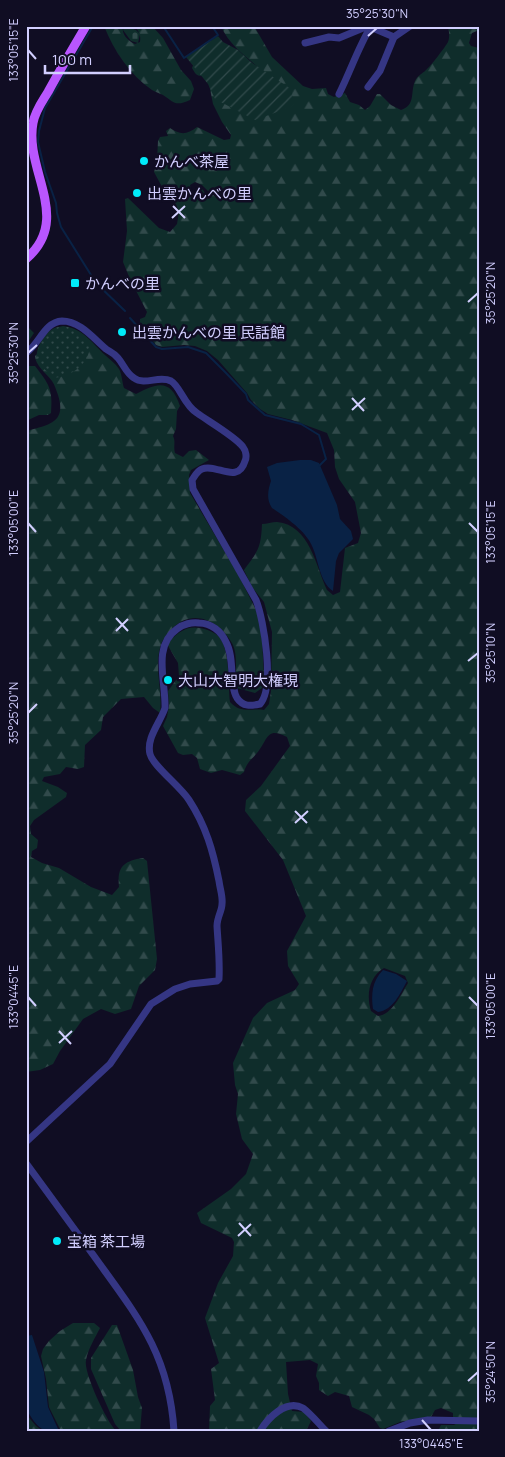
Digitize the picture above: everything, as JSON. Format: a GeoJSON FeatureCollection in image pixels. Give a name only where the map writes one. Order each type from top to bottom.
{"type":"FeatureCollection","features":[{"type":"Feature","properties":{"kind":"main road"},"geometry":{"type":"LineString","coordinates":[[26,259],[36,250],[41,242],[47,225],[46,202],[32,141],[33,120],[86,26]]}},
{"type":"Feature","properties":{"kind":"street"},"geometry":{"type":"LineString","coordinates":[[305,43],[329,37],[339,38],[369,26],[394,37]]}},
{"type":"Feature","properties":{"kind":"street"},"geometry":{"type":"LineString","coordinates":[[339,94],[369,26]]}},
{"type":"Feature","properties":{"kind":"street"},"geometry":{"type":"LineString","coordinates":[[368,87],[380,71],[394,37],[410,26]]}},
{"type":"Feature","properties":{"kind":"street"},"geometry":{"type":"LineString","coordinates":[[26,354],[34,347],[44,331],[54,323],[60,321],[75,324],[118,358],[122,366],[134,378],[140,381],[160,379],[177,385],[184,402],[194,412],[215,425],[242,446],[246,460],[244,465],[238,470],[228,473],[213,468],[202,469],[192,480],[193,488],[261,613],[266,649],[268,686],[260,704],[247,706],[237,698],[234,692],[232,662],[228,644],[221,633],[210,626],[199,622],[185,624],[175,630],[166,640],[162,652],[164,708],[162,717],[149,743],[150,757],[189,800],[207,833],[213,850],[223,906],[218,916],[219,979],[217,981],[190,984],[175,989],[151,1004],[110,1064],[26,1142]]}},
{"type":"Feature","properties":{"kind":"street"},"geometry":{"type":"LineString","coordinates":[[26,1163],[147,1332],[159,1356],[165,1375],[173,1407],[174,1431]]}},
{"type":"Feature","properties":{"kind":"street"},"geometry":{"type":"LineString","coordinates":[[260,1431],[267,1419],[284,1408],[293,1406],[302,1408],[326,1431]]}},
{"type":"Feature","properties":{"kind":"street"},"geometry":{"type":"LineString","coordinates":[[389,1431],[410,1423],[428,1420],[479,1421]]}},
{"type":"Feature","properties":{"kind":"green space"},"geometry":{"type":"Polygon","coordinates":[[[104,26],[123,26],[123,32],[126,37],[135,44],[140,42],[140,37],[134,26],[152,26],[163,38],[181,70],[191,81],[194,89],[190,100],[175,103],[144,84],[124,62],[104,26]]]}},
{"type":"Feature","properties":{"kind":"green space"},"geometry":{"type":"Polygon","coordinates":[[[126,26],[140,34],[138,43],[131,41],[123,30],[126,26]]]}},
{"type":"Feature","properties":{"kind":"green space"},"geometry":{"type":"Polygon","coordinates":[[[221,26],[254,26],[272,57],[303,86],[312,89],[326,88],[328,94],[334,97],[345,93],[350,102],[359,105],[365,110],[370,106],[377,94],[380,94],[391,105],[401,110],[406,108],[411,102],[416,79],[431,65],[448,42],[448,26],[479,26],[479,30],[472,33],[469,43],[471,46],[479,48],[479,1431],[438,1431],[441,1425],[454,1425],[457,1423],[453,1418],[453,1413],[441,1408],[435,1410],[431,1417],[400,1422],[383,1429],[380,1428],[369,1415],[352,1407],[349,1396],[335,1392],[328,1396],[319,1390],[316,1376],[318,1364],[310,1360],[286,1362],[288,1394],[292,1411],[304,1412],[311,1421],[306,1431],[209,1431],[210,1406],[215,1400],[211,1369],[219,1363],[205,1318],[218,1283],[233,1256],[234,1242],[232,1238],[201,1223],[197,1213],[231,1189],[246,1174],[253,1154],[242,1139],[236,1114],[238,1094],[235,1085],[233,1063],[253,1018],[267,1003],[295,990],[299,984],[288,966],[287,951],[306,916],[283,860],[245,811],[246,800],[261,786],[290,746],[287,737],[275,733],[268,736],[240,775],[222,770],[211,773],[200,769],[197,758],[192,754],[183,755],[178,753],[163,726],[169,706],[168,691],[179,676],[178,663],[167,644],[178,634],[190,628],[195,627],[216,634],[226,651],[230,702],[242,709],[264,710],[269,704],[271,691],[272,632],[264,602],[252,587],[244,570],[258,549],[262,524],[277,522],[288,525],[297,531],[310,548],[327,590],[333,595],[340,592],[345,548],[358,543],[361,533],[355,502],[339,479],[335,467],[334,450],[327,433],[292,420],[268,414],[260,409],[218,360],[207,351],[195,346],[162,347],[156,345],[140,323],[140,319],[145,317],[147,312],[123,262],[127,231],[125,199],[128,198],[159,228],[170,232],[177,224],[179,212],[176,204],[167,196],[154,172],[160,137],[168,136],[166,131],[170,128],[183,133],[190,132],[197,127],[224,140],[230,139],[231,135],[213,104],[209,84],[202,76],[195,73],[192,68],[194,63],[272,81],[237,49],[221,26]],[[195,182],[190,185],[191,191],[202,199],[203,196],[200,189],[206,194],[209,192],[202,185],[195,182]],[[384,968],[372,981],[369,993],[371,1011],[378,1016],[383,1015],[392,1008],[408,983],[405,976],[384,968]]]}},
{"type":"Feature","properties":{"kind":"green space"},"geometry":{"type":"Polygon","coordinates":[[[218,36],[223,42],[238,50],[251,62],[291,89],[294,104],[291,107],[255,120],[215,99],[208,84],[186,57],[218,36]]]}},
{"type":"Feature","properties":{"kind":"green space"},"geometry":{"type":"Polygon","coordinates":[[[26,325],[34,333],[26,345],[26,325]]]}},
{"type":"Feature","properties":{"kind":"green space"},"geometry":{"type":"Polygon","coordinates":[[[63,326],[78,332],[90,342],[91,347],[87,358],[80,367],[71,373],[54,378],[39,363],[37,353],[42,340],[48,332],[63,326]]]}},
{"type":"Feature","properties":{"kind":"green space"},"geometry":{"type":"Polygon","coordinates":[[[67,327],[83,334],[116,365],[120,371],[124,388],[136,394],[157,385],[163,385],[168,387],[176,397],[180,406],[177,411],[176,429],[173,436],[175,453],[183,457],[189,451],[196,450],[209,460],[191,470],[189,475],[190,493],[239,576],[256,610],[262,640],[264,677],[262,688],[255,693],[237,688],[234,648],[227,635],[213,623],[205,620],[197,618],[180,622],[165,637],[158,656],[160,713],[144,697],[121,699],[103,717],[101,730],[85,745],[84,767],[78,769],[66,767],[60,774],[44,777],[42,781],[58,787],[67,793],[66,797],[34,820],[30,826],[31,834],[38,840],[37,848],[32,851],[31,857],[42,863],[59,868],[91,887],[112,895],[119,887],[120,870],[126,863],[143,858],[147,861],[157,959],[155,970],[139,986],[131,1009],[115,1014],[101,1009],[83,1019],[53,1064],[40,1070],[26,1072],[26,431],[42,427],[54,421],[60,412],[60,404],[55,386],[39,366],[35,356],[67,327]]]}},
{"type":"Feature","properties":{"kind":"green space"},"geometry":{"type":"Polygon","coordinates":[[[26,366],[35,366],[49,387],[51,392],[51,413],[39,415],[26,421],[26,366]]]}},
{"type":"Feature","properties":{"kind":"green space"},"geometry":{"type":"Polygon","coordinates":[[[73,1323],[94,1323],[100,1328],[88,1352],[86,1366],[96,1397],[116,1431],[61,1431],[49,1407],[41,1356],[43,1349],[60,1331],[73,1323]]]}},
{"type":"Feature","properties":{"kind":"green space"},"geometry":{"type":"Polygon","coordinates":[[[112,1325],[117,1325],[133,1370],[142,1408],[140,1431],[121,1431],[115,1424],[91,1369],[91,1358],[112,1325]]]}},
{"type":"Feature","properties":{"kind":"green space"},"geometry":{"type":"Polygon","coordinates":[[[26,1414],[43,1431],[28,1431],[26,1429],[26,1414]]]}},
{"type":"Feature","properties":{"kind":"water"},"geometry":{"type":"Polygon","coordinates":[[[311,460],[319,463],[337,505],[340,519],[351,531],[353,539],[339,553],[336,561],[333,591],[324,581],[313,548],[307,537],[293,523],[272,508],[268,498],[271,481],[267,467],[277,463],[311,460]]]}},
{"type":"Feature","properties":{"kind":"water"},"geometry":{"type":"Polygon","coordinates":[[[383,970],[396,974],[407,981],[392,1005],[378,1012],[373,1009],[372,993],[374,983],[383,970]]]}},
{"type":"Feature","properties":{"kind":"water"},"geometry":{"type":"Polygon","coordinates":[[[32,1335],[44,1372],[48,1407],[59,1431],[48,1431],[40,1427],[26,1408],[26,1336],[32,1335]]]}},
{"type":"Feature","properties":{"kind":"waterway"},"geometry":{"type":"LineString","coordinates":[[93,26],[45,108],[38,142],[61,227],[96,283],[125,311]]}},
{"type":"Feature","properties":{"kind":"waterway"},"geometry":{"type":"LineString","coordinates":[[163,26],[184,58],[218,35],[212,26]]}},
{"type":"Feature","properties":{"kind":"waterway"},"geometry":{"type":"LineString","coordinates":[[130,318],[156,347],[162,349],[188,347],[206,353],[246,394],[248,400],[265,415],[301,424],[319,435],[326,459],[319,466]]}},
{"type":"Feature","properties":{"kind":"place","name":"かんべ茶屋"},"geometry":{"type":"Point","coordinates":[144,161]}},
{"type":"Feature","properties":{"kind":"place","name":"出雲かんべの里"},"geometry":{"type":"Point","coordinates":[137,193]}},
{"type":"Feature","properties":{"kind":"place","name":"かんべの里"},"geometry":{"type":"Point","coordinates":[75,283]}},
{"type":"Feature","properties":{"kind":"place","name":"出雲かんべの里 民話館"},"geometry":{"type":"Point","coordinates":[122,332]}},
{"type":"Feature","properties":{"kind":"place","name":"大山大智明大権現"},"geometry":{"type":"Point","coordinates":[168,680]}},
{"type":"Feature","properties":{"kind":"place","name":"宝箱 茶工場"},"geometry":{"type":"Point","coordinates":[57,1241]}}]}
